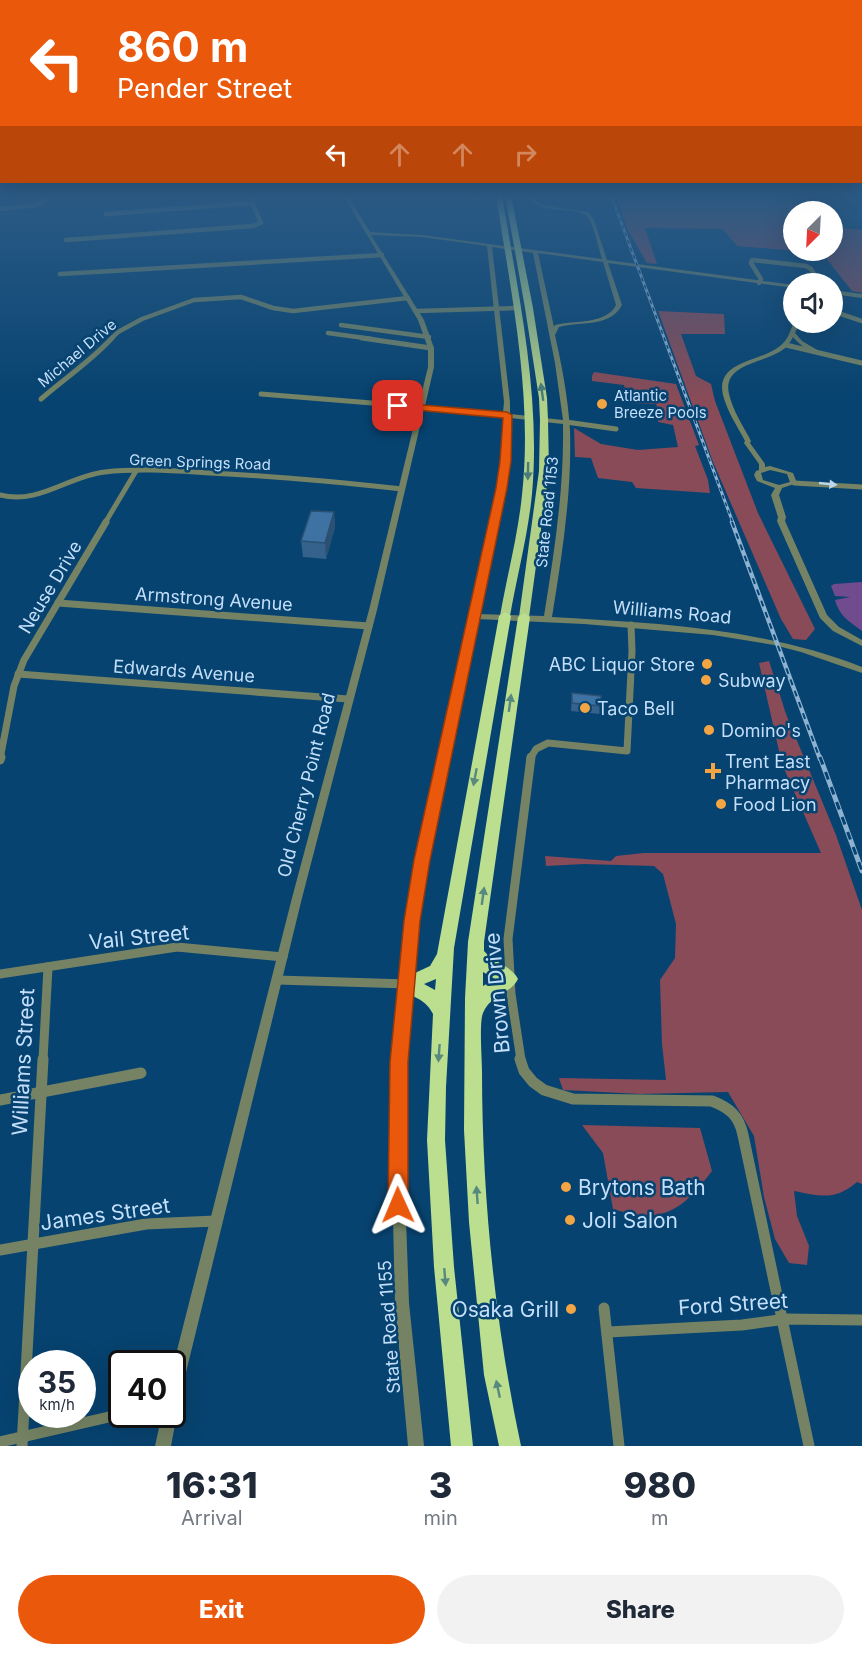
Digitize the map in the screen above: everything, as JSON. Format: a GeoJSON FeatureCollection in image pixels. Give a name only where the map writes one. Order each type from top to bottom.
{"type":"FeatureCollection","features":[{"type":"Feature","properties":{"kind":"highway"},"geometry":{"type":"LineString","coordinates":[[462,1446],[444,1267],[436,1140],[446,948],[527,495],[529,418],[525,362],[508,262]]}},
{"type":"Feature","properties":{"kind":"highway"},"geometry":{"type":"LineString","coordinates":[[510,1446],[495,1375],[479,1222],[473,1130],[474,1012],[475,953],[544,471],[543,398],[521,262]]}},
{"type":"Feature","properties":{"kind":"highway"},"geometry":{"type":"LineString","coordinates":[[408,984],[436,971],[446,948]]}},
{"type":"Feature","properties":{"kind":"highway"},"geometry":{"type":"LineString","coordinates":[[474,1012],[484,996],[510,980],[486,965],[475,953]]}},
{"type":"Feature","properties":{"kind":"highway"},"geometry":{"type":"LineString","coordinates":[[408,984],[434,998],[442,1014]]}},
{"type":"Feature","properties":{"kind":"street"},"geometry":{"type":"LineString","coordinates":[[60,274],[255,262]]}},
{"type":"Feature","properties":{"kind":"street","name":"Old Cherry Point Road"},"geometry":{"type":"LineString","coordinates":[[184,1350],[348,699],[369,626],[431,367],[429,338],[416,311],[387,262]]}},
{"type":"Feature","properties":{"kind":"street","name":"State Road 1155"},"geometry":{"type":"LineString","coordinates":[[416,1446],[402,1304],[398,1205],[399,1062],[408,984],[412,921],[422,860],[506,461],[507,415],[491,262]]}},
{"type":"Feature","properties":{"kind":"street","name":"State Road 1153"},"geometry":{"type":"LineString","coordinates":[[537,262],[563,393],[566,422],[565,503],[548,619]]}},
{"type":"Feature","properties":{"kind":"street"},"geometry":{"type":"LineString","coordinates":[[552,336],[553,330],[563,323],[602,319],[618,311],[619,305],[605,262]]}},
{"type":"Feature","properties":{"kind":"street"},"geometry":{"type":"LineString","coordinates":[[615,262],[783,288]]}},
{"type":"Feature","properties":{"kind":"street"},"geometry":{"type":"LineString","coordinates":[[750,262],[761,279],[759,283]]}},
{"type":"Feature","properties":{"kind":"street"},"geometry":{"type":"LineString","coordinates":[[774,262],[806,266],[814,273]]}},
{"type":"Feature","properties":{"kind":"street"},"geometry":{"type":"LineString","coordinates":[[843,293],[862,296]]}},
{"type":"Feature","properties":{"kind":"street","name":"Michael Drive"},"geometry":{"type":"LineString","coordinates":[[41,399],[76,368],[95,356],[117,332],[142,319],[194,300],[241,297],[288,311],[408,298]]}},
{"type":"Feature","properties":{"kind":"street"},"geometry":{"type":"LineString","coordinates":[[416,311],[515,308]]}},
{"type":"Feature","properties":{"kind":"street"},"geometry":{"type":"LineString","coordinates":[[843,315],[862,321]]}},
{"type":"Feature","properties":{"kind":"street"},"geometry":{"type":"LineString","coordinates":[[340,325],[429,338]]}},
{"type":"Feature","properties":{"kind":"street"},"geometry":{"type":"LineString","coordinates":[[328,333],[431,348]]}},
{"type":"Feature","properties":{"kind":"street"},"geometry":{"type":"LineString","coordinates":[[762,470],[762,464],[747,443],[725,392],[725,382],[735,369],[772,355],[786,345],[792,333],[800,342],[817,352]]}},
{"type":"Feature","properties":{"kind":"street"},"geometry":{"type":"LineString","coordinates":[[786,345],[862,363]]}},
{"type":"Feature","properties":{"kind":"street"},"geometry":{"type":"LineString","coordinates":[[261,394],[529,418]]}},
{"type":"Feature","properties":{"kind":"street"},"geometry":{"type":"LineString","coordinates":[[544,420],[616,429]]}},
{"type":"Feature","properties":{"kind":"street"},"geometry":{"type":"LineString","coordinates":[[748,441],[768,464],[790,473],[794,483]]}},
{"type":"Feature","properties":{"kind":"street"},"geometry":{"type":"LineString","coordinates":[[776,468],[762,470],[757,475],[768,489],[776,517],[781,521],[823,616],[836,629],[862,643]]}},
{"type":"Feature","properties":{"kind":"street","name":"Green Springs Road"},"geometry":{"type":"LineString","coordinates":[[0,495],[25,498],[56,490],[103,472],[136,471],[289,477],[402,489]]}},
{"type":"Feature","properties":{"kind":"street","name":"Neuse Drive"},"geometry":{"type":"LineString","coordinates":[[0,760],[18,674],[136,471]]}},
{"type":"Feature","properties":{"kind":"street"},"geometry":{"type":"LineString","coordinates":[[764,484],[779,488],[794,483],[862,487]]}},
{"type":"Feature","properties":{"kind":"street"},"geometry":{"type":"LineString","coordinates":[[779,488],[775,495],[782,517],[781,521]]}},
{"type":"Feature","properties":{"kind":"street","name":"Armstrong Avenue"},"geometry":{"type":"LineString","coordinates":[[58,603],[369,626]]}},
{"type":"Feature","properties":{"kind":"street","name":"Williams Road"},"geometry":{"type":"LineString","coordinates":[[475,616],[524,617],[703,630],[800,648],[862,670]]}},
{"type":"Feature","properties":{"kind":"street","name":"Brown Drive"},"geometry":{"type":"LineString","coordinates":[[631,625],[632,651],[627,751],[548,743],[536,749],[530,759],[508,929],[510,980],[520,1058],[524,1071],[533,1082],[558,1096],[573,1099],[712,1101],[721,1103],[736,1115],[744,1132],[746,1153],[809,1446]]}},
{"type":"Feature","properties":{"kind":"street","name":"Edwards Avenue"},"geometry":{"type":"LineString","coordinates":[[18,674],[348,699]]}},
{"type":"Feature","properties":{"kind":"street","name":"Vail Street"},"geometry":{"type":"LineString","coordinates":[[0,974],[177,947],[283,957]]}},
{"type":"Feature","properties":{"kind":"street","name":"Williams Street"},"geometry":{"type":"LineString","coordinates":[[22,1441],[48,967]]}},
{"type":"Feature","properties":{"kind":"street"},"geometry":{"type":"LineString","coordinates":[[277,980],[408,984]]}},
{"type":"Feature","properties":{"kind":"street"},"geometry":{"type":"LineString","coordinates":[[0,1100],[141,1073]]}},
{"type":"Feature","properties":{"kind":"street","name":"James Street"},"geometry":{"type":"LineString","coordinates":[[0,1250],[146,1224],[216,1221]]}},
{"type":"Feature","properties":{"kind":"street"},"geometry":{"type":"LineString","coordinates":[[604,1308],[619,1446]]}},
{"type":"Feature","properties":{"kind":"street","name":"Ford Street"},"geometry":{"type":"LineString","coordinates":[[608,1332],[742,1325],[783,1319],[862,1320]]}},
{"type":"Feature","properties":{"kind":"street"},"geometry":{"type":"LineString","coordinates":[[0,1442],[22,1441],[108,1418]]}},
{"type":"Feature","properties":{"kind":"street"},"geometry":{"type":"LineString","coordinates":[[163,1446],[167,1428]]}},
{"type":"Feature","properties":{"kind":"shaded area"},"geometry":{"type":"Polygon","coordinates":[[[829,262],[862,262],[862,293],[852,291],[843,280],[843,273],[838,273],[829,262]]]}},
{"type":"Feature","properties":{"kind":"shaded area"},"geometry":{"type":"Polygon","coordinates":[[[658,311],[724,314],[725,334],[681,334],[696,376],[711,384],[715,401],[758,513],[815,629],[806,640],[793,639],[781,619],[713,462],[658,311]]]}},
{"type":"Feature","properties":{"kind":"shaded area"},"geometry":{"type":"Polygon","coordinates":[[[594,372],[676,384],[699,445],[695,446],[708,480],[710,493],[636,488],[632,482],[598,478],[591,458],[575,457],[574,428],[601,444],[638,450],[678,447],[673,425],[658,422],[659,411],[656,404],[628,403],[624,385],[592,381],[594,372]]]}},
{"type":"Feature","properties":{"kind":"shaded area"},"geometry":{"type":"Polygon","coordinates":[[[862,582],[862,631],[842,614],[835,600],[850,597],[835,596],[831,586],[862,582]]]}},
{"type":"Feature","properties":{"kind":"shaded area"},"geometry":{"type":"Polygon","coordinates":[[[769,661],[786,714],[836,835],[862,910],[862,1184],[857,1182],[842,1192],[827,1196],[794,1191],[797,1216],[809,1246],[807,1265],[789,1263],[775,1239],[764,1197],[754,1136],[728,1092],[640,1094],[563,1090],[559,1078],[666,1080],[662,1044],[660,980],[675,958],[676,924],[663,874],[654,866],[584,864],[546,866],[545,856],[611,861],[616,856],[644,853],[821,853],[782,764],[759,663],[769,661]]]}},
{"type":"Feature","properties":{"kind":"shaded area"},"geometry":{"type":"Polygon","coordinates":[[[582,1125],[700,1128],[712,1171],[691,1196],[670,1211],[646,1215],[613,1209],[603,1153],[582,1125]]]}},
{"type":"Feature","properties":{"kind":"building"},"geometry":{"type":"Polygon","coordinates":[[[311,511],[334,512],[325,543],[301,541],[311,511]]]}},
{"type":"Feature","properties":{"kind":"building"},"geometry":{"type":"Polygon","coordinates":[[[572,693],[601,696],[601,706],[572,703],[572,693]]]}},
{"type":"Feature","properties":{"kind":"railway"},"geometry":{"type":"LineString","coordinates":[[636,262],[733,523]]}},
{"type":"Feature","properties":{"kind":"railway"},"geometry":{"type":"LineString","coordinates":[[732,522],[820,759]]}},
{"type":"Feature","properties":{"kind":"railway"},"geometry":{"type":"LineString","coordinates":[[820,757],[862,871]]}},
{"type":"Feature","properties":{"kind":"place","name":"Atlantic Breeze Pools"},"geometry":{"type":"Point","coordinates":[602,404]}},
{"type":"Feature","properties":{"kind":"place","name":"ABC Liquor Store"},"geometry":{"type":"Point","coordinates":[707,664]}},
{"type":"Feature","properties":{"kind":"place","name":"Subway"},"geometry":{"type":"Point","coordinates":[706,680]}},
{"type":"Feature","properties":{"kind":"place","name":"Taco Bell"},"geometry":{"type":"Point","coordinates":[585,708]}},
{"type":"Feature","properties":{"kind":"place","name":"Domino's"},"geometry":{"type":"Point","coordinates":[709,730]}},
{"type":"Feature","properties":{"kind":"place","name":"Trent East Pharmacy"},"geometry":{"type":"Point","coordinates":[713,771]}},
{"type":"Feature","properties":{"kind":"place","name":"Food Lion"},"geometry":{"type":"Point","coordinates":[721,804]}},
{"type":"Feature","properties":{"kind":"place","name":"Brytons Bath"},"geometry":{"type":"Point","coordinates":[566,1187]}},
{"type":"Feature","properties":{"kind":"place","name":"Joli Salon"},"geometry":{"type":"Point","coordinates":[570,1220]}},
{"type":"Feature","properties":{"kind":"place","name":"Osaka Grill"},"geometry":{"type":"Point","coordinates":[571,1309]}},
{"type":"Feature","properties":{"kind":"route"},"geometry":{"type":"LineString","coordinates":[[398,406],[507,415],[507,441],[501,488],[422,860],[412,921],[408,984],[399,1062],[398,1205]]}}]}
